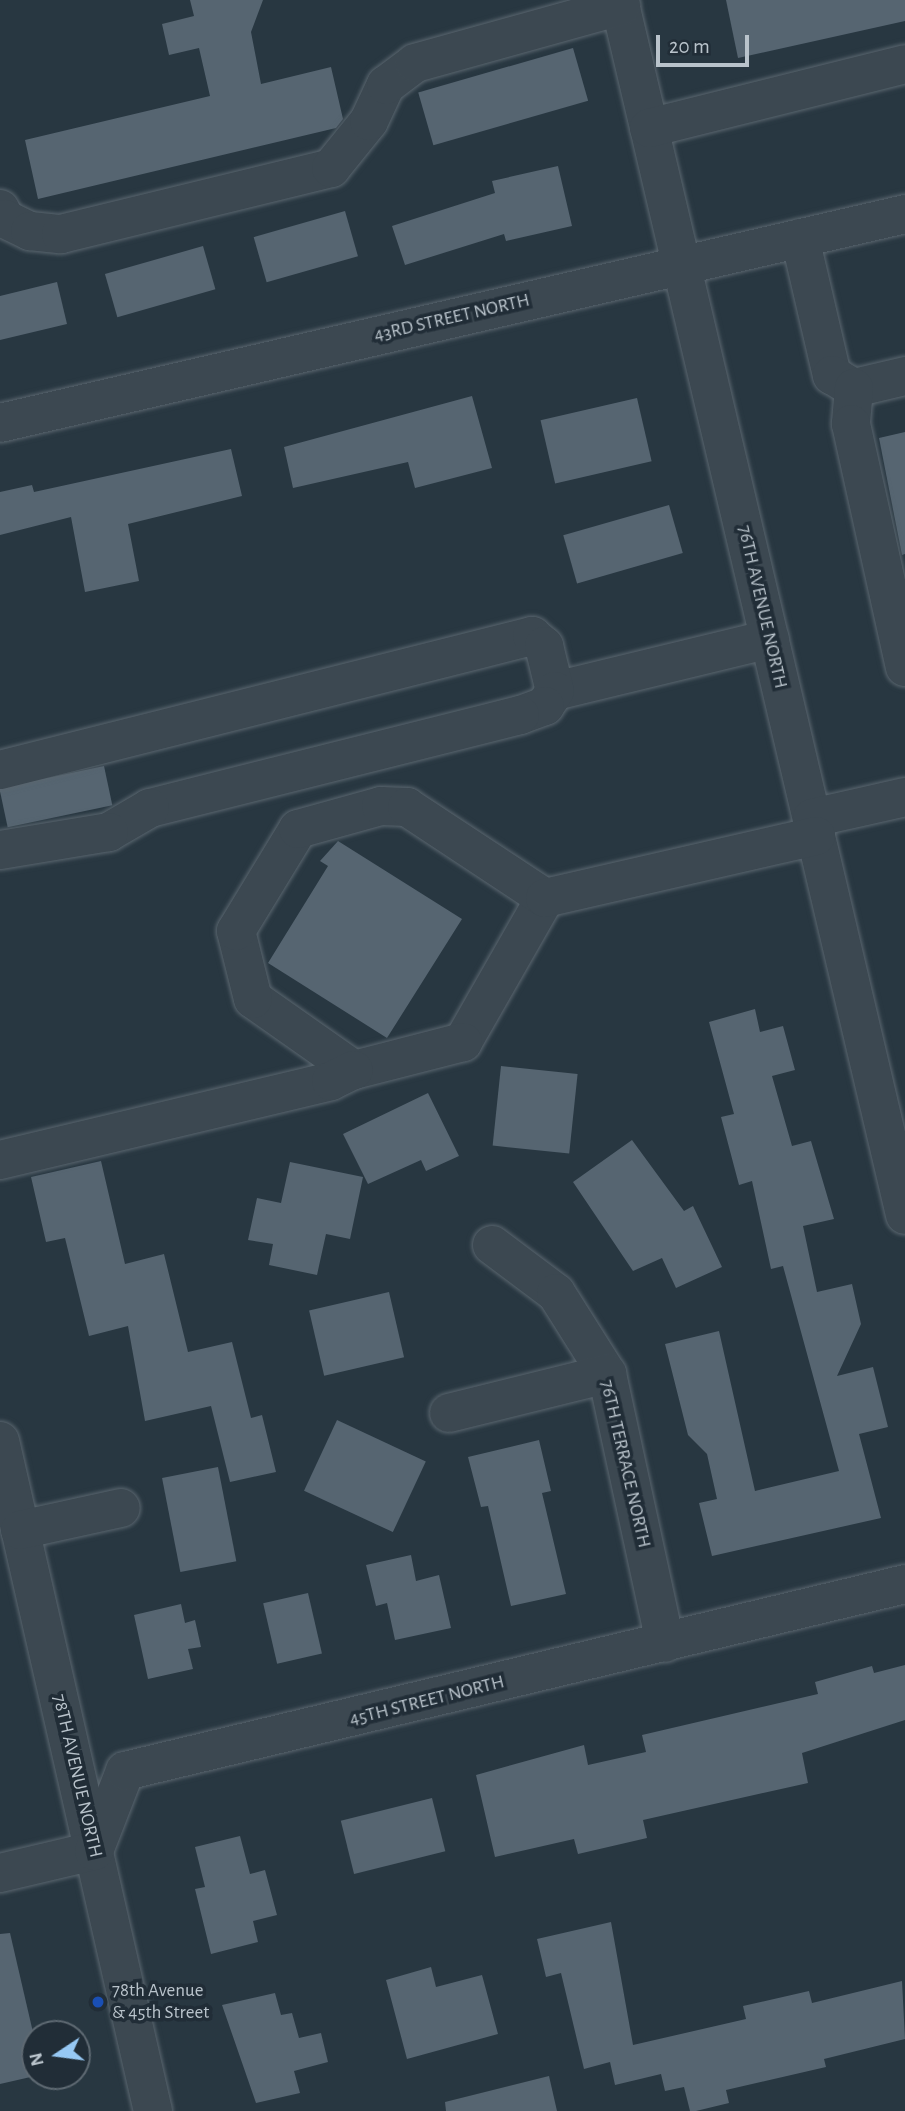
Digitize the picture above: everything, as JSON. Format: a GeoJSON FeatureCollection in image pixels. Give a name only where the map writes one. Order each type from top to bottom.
{"type":"FeatureCollection","features":[{"type":"Feature","properties":{"kind":"street","name":"76TH AVENUE NORTH"},"geometry":{"type":"LineString","coordinates":[[620,3],[905,1214]]}},
{"type":"Feature","properties":{"kind":"street"},"geometry":{"type":"LineString","coordinates":[[0,209],[5,219],[30,232],[61,234],[331,168],[369,121],[386,85],[415,63],[620,3]]}},
{"type":"Feature","properties":{"kind":"street"},"geometry":{"type":"LineString","coordinates":[[649,128],[905,64]]}},
{"type":"Feature","properties":{"kind":"street","name":"43RD STREET NORTH"},"geometry":{"type":"LineString","coordinates":[[0,424],[905,214]]}},
{"type":"Feature","properties":{"kind":"street"},"geometry":{"type":"LineString","coordinates":[[800,238],[832,374],[855,388],[905,376]]}},
{"type":"Feature","properties":{"kind":"street"},"geometry":{"type":"LineString","coordinates":[[855,388],[851,424],[905,667]]}},
{"type":"Feature","properties":{"kind":"street"},"geometry":{"type":"LineString","coordinates":[[0,770],[532,636],[544,646],[555,691]]}},
{"type":"Feature","properties":{"kind":"street"},"geometry":{"type":"LineString","coordinates":[[0,850],[109,832],[150,808],[520,715],[545,706],[555,691],[769,639]]}},
{"type":"Feature","properties":{"kind":"street"},"geometry":{"type":"LineString","coordinates":[[0,1160],[331,1081],[354,1070],[463,1042],[545,898],[814,827],[905,797]]}},
{"type":"Feature","properties":{"kind":"street"},"geometry":{"type":"LineString","coordinates":[[354,1070],[253,999],[236,931],[298,829],[381,806],[407,807],[545,898]]}},
{"type":"Feature","properties":{"kind":"street","name":"76TH TERRACE NORTH"},"geometry":{"type":"LineString","coordinates":[[492,1245],[555,1293],[607,1374],[665,1643]]}},
{"type":"Feature","properties":{"kind":"street"},"geometry":{"type":"LineString","coordinates":[[449,1413],[607,1374]]}},
{"type":"Feature","properties":{"kind":"street","name":"78TH AVENUE NORTH"},"geometry":{"type":"LineString","coordinates":[[0,1441],[153,2111]]}},
{"type":"Feature","properties":{"kind":"street"},"geometry":{"type":"LineString","coordinates":[[20,1530],[121,1508]]}},
{"type":"Feature","properties":{"kind":"street","name":"45TH STREET NORTH"},"geometry":{"type":"LineString","coordinates":[[94,1851],[125,1771],[905,1584]]}},
{"type":"Feature","properties":{"kind":"street"},"geometry":{"type":"LineString","coordinates":[[0,1873],[94,1851]]}},
{"type":"Feature","properties":{"kind":"building"},"geometry":{"type":"Polygon","coordinates":[[[190,0],[263,0],[251,32],[261,84],[331,67],[343,119],[336,128],[38,199],[25,140],[210,96],[199,48],[169,55],[162,24],[194,16],[190,0]]]}},
{"type":"Feature","properties":{"kind":"building"},"geometry":{"type":"Polygon","coordinates":[[[726,0],[905,0],[905,21],[738,58],[726,0]]]}},
{"type":"Feature","properties":{"kind":"building"},"geometry":{"type":"Polygon","coordinates":[[[573,48],[588,101],[433,145],[418,92],[573,48]]]}},
{"type":"Feature","properties":{"kind":"building"},"geometry":{"type":"Polygon","coordinates":[[[558,166],[572,226],[506,241],[504,234],[405,265],[392,226],[495,193],[492,181],[558,166]]]}},
{"type":"Feature","properties":{"kind":"building"},"geometry":{"type":"Polygon","coordinates":[[[345,211],[358,256],[267,282],[254,237],[345,211]]]}},
{"type":"Feature","properties":{"kind":"building"},"geometry":{"type":"Polygon","coordinates":[[[203,246],[215,289],[117,317],[105,274],[203,246]]]}},
{"type":"Feature","properties":{"kind":"building"},"geometry":{"type":"Polygon","coordinates":[[[57,282],[67,324],[0,340],[0,296],[57,282]]]}},
{"type":"Feature","properties":{"kind":"building"},"geometry":{"type":"Polygon","coordinates":[[[472,396],[492,468],[415,488],[408,462],[293,488],[284,447],[472,396]]]}},
{"type":"Feature","properties":{"kind":"building"},"geometry":{"type":"Polygon","coordinates":[[[637,398],[652,461],[555,484],[541,420],[637,398]]]}},
{"type":"Feature","properties":{"kind":"building"},"geometry":{"type":"Polygon","coordinates":[[[905,432],[905,554],[902,555],[879,438],[905,432]]]}},
{"type":"Feature","properties":{"kind":"building"},"geometry":{"type":"Polygon","coordinates":[[[231,449],[242,496],[128,524],[139,581],[85,592],[71,517],[0,535],[0,492],[32,485],[34,492],[231,449]]]}},
{"type":"Feature","properties":{"kind":"building"},"geometry":{"type":"Polygon","coordinates":[[[669,505],[683,553],[577,583],[563,535],[669,505]]]}},
{"type":"Feature","properties":{"kind":"building"},"geometry":{"type":"Polygon","coordinates":[[[104,766],[112,805],[8,827],[0,788],[104,766]]]}},
{"type":"Feature","properties":{"kind":"building"},"geometry":{"type":"Polygon","coordinates":[[[338,841],[462,919],[387,1038],[268,963],[328,866],[320,861],[338,841]]]}},
{"type":"Feature","properties":{"kind":"building"},"geometry":{"type":"Polygon","coordinates":[[[755,1009],[760,1032],[783,1026],[795,1070],[772,1076],[792,1146],[811,1141],[834,1219],[803,1226],[817,1292],[852,1284],[861,1324],[837,1376],[873,1367],[888,1427],[859,1434],[881,1518],[712,1556],[699,1503],[717,1499],[707,1454],[688,1435],[665,1344],[719,1331],[755,1491],[839,1471],[783,1266],[771,1269],[752,1181],[739,1185],[721,1117],[734,1114],[709,1022],[755,1009]]]}},
{"type":"Feature","properties":{"kind":"building"},"geometry":{"type":"Polygon","coordinates":[[[501,1066],[578,1074],[569,1154],[493,1146],[501,1066]]]}},
{"type":"Feature","properties":{"kind":"building"},"geometry":{"type":"Polygon","coordinates":[[[428,1093],[459,1156],[426,1171],[421,1160],[368,1184],[343,1134],[428,1093]]]}},
{"type":"Feature","properties":{"kind":"building"},"geometry":{"type":"Polygon","coordinates":[[[632,1140],[684,1211],[693,1206],[722,1267],[676,1288],[662,1258],[633,1271],[573,1182],[632,1140]]]}},
{"type":"Feature","properties":{"kind":"building"},"geometry":{"type":"Polygon","coordinates":[[[101,1161],[125,1264],[164,1254],[188,1352],[232,1342],[251,1418],[262,1415],[276,1472],[230,1482],[211,1406],[145,1421],[128,1326],[89,1336],[65,1238],[46,1242],[31,1177],[101,1161]]]}},
{"type":"Feature","properties":{"kind":"building"},"geometry":{"type":"Polygon","coordinates":[[[290,1162],[363,1177],[350,1239],[326,1234],[317,1275],[269,1265],[273,1244],[248,1240],[257,1198],[281,1203],[290,1162]]]}},
{"type":"Feature","properties":{"kind":"building"},"geometry":{"type":"Polygon","coordinates":[[[389,1292],[404,1357],[324,1376],[309,1310],[389,1292]]]}},
{"type":"Feature","properties":{"kind":"building"},"geometry":{"type":"Polygon","coordinates":[[[337,1420],[426,1461],[393,1532],[304,1491],[337,1420]]]}},
{"type":"Feature","properties":{"kind":"building"},"geometry":{"type":"Polygon","coordinates":[[[539,1440],[551,1491],[542,1493],[566,1594],[511,1606],[488,1506],[481,1507],[468,1457],[539,1440]]]}},
{"type":"Feature","properties":{"kind":"building"},"geometry":{"type":"Polygon","coordinates":[[[218,1467],[236,1561],[180,1572],[162,1478],[218,1467]]]}},
{"type":"Feature","properties":{"kind":"building"},"geometry":{"type":"Polygon","coordinates":[[[411,1555],[416,1581],[439,1575],[451,1628],[395,1640],[387,1603],[376,1606],[366,1565],[411,1555]]]}},
{"type":"Feature","properties":{"kind":"building"},"geometry":{"type":"Polygon","coordinates":[[[308,1593],[322,1653],[277,1664],[263,1603],[308,1593]]]}},
{"type":"Feature","properties":{"kind":"building"},"geometry":{"type":"Polygon","coordinates":[[[181,1604],[185,1623],[195,1620],[201,1647],[188,1649],[193,1669],[148,1679],[134,1615],[181,1604]]]}},
{"type":"Feature","properties":{"kind":"building"},"geometry":{"type":"Polygon","coordinates":[[[905,1665],[905,1720],[802,1753],[808,1783],[643,1820],[647,1838],[578,1854],[574,1839],[495,1857],[476,1775],[584,1745],[588,1765],[646,1752],[642,1735],[818,1694],[815,1682],[872,1666],[874,1673],[905,1665]]]}},
{"type":"Feature","properties":{"kind":"building"},"geometry":{"type":"Polygon","coordinates":[[[432,1798],[445,1851],[354,1874],[341,1821],[432,1798]]]}},
{"type":"Feature","properties":{"kind":"building"},"geometry":{"type":"Polygon","coordinates":[[[240,1836],[250,1874],[265,1870],[277,1915],[253,1921],[258,1942],[211,1954],[195,1889],[205,1887],[195,1847],[240,1836]]]}},
{"type":"Feature","properties":{"kind":"building"},"geometry":{"type":"Polygon","coordinates":[[[611,1922],[633,2045],[746,2019],[743,2006],[809,1991],[812,2003],[902,1981],[905,2039],[824,2059],[826,2067],[726,2090],[729,2103],[696,2111],[690,2111],[684,2087],[665,2091],[661,2074],[615,2085],[610,2062],[584,2069],[561,1973],[546,1977],[537,1939],[611,1922]]]}},
{"type":"Feature","properties":{"kind":"building"},"geometry":{"type":"Polygon","coordinates":[[[10,1933],[30,2020],[21,2020],[21,2079],[0,2084],[0,1934],[10,1933]]]}},
{"type":"Feature","properties":{"kind":"building"},"geometry":{"type":"Polygon","coordinates":[[[431,1967],[436,1987],[482,1975],[498,2034],[407,2059],[386,1980],[431,1967]]]}},
{"type":"Feature","properties":{"kind":"building"},"geometry":{"type":"Polygon","coordinates":[[[275,1993],[281,2015],[292,2013],[299,2038],[321,2033],[328,2062],[294,2071],[300,2093],[256,2103],[222,2005],[275,1993]]]}},
{"type":"Feature","properties":{"kind":"building"},"geometry":{"type":"Polygon","coordinates":[[[549,2076],[557,2111],[446,2111],[445,2102],[549,2076]]]}},
{"type":"Feature","properties":{"kind":"place","name":"78th Avenue & 45th Street"},"geometry":{"type":"Point","coordinates":[98,2002]}}]}
